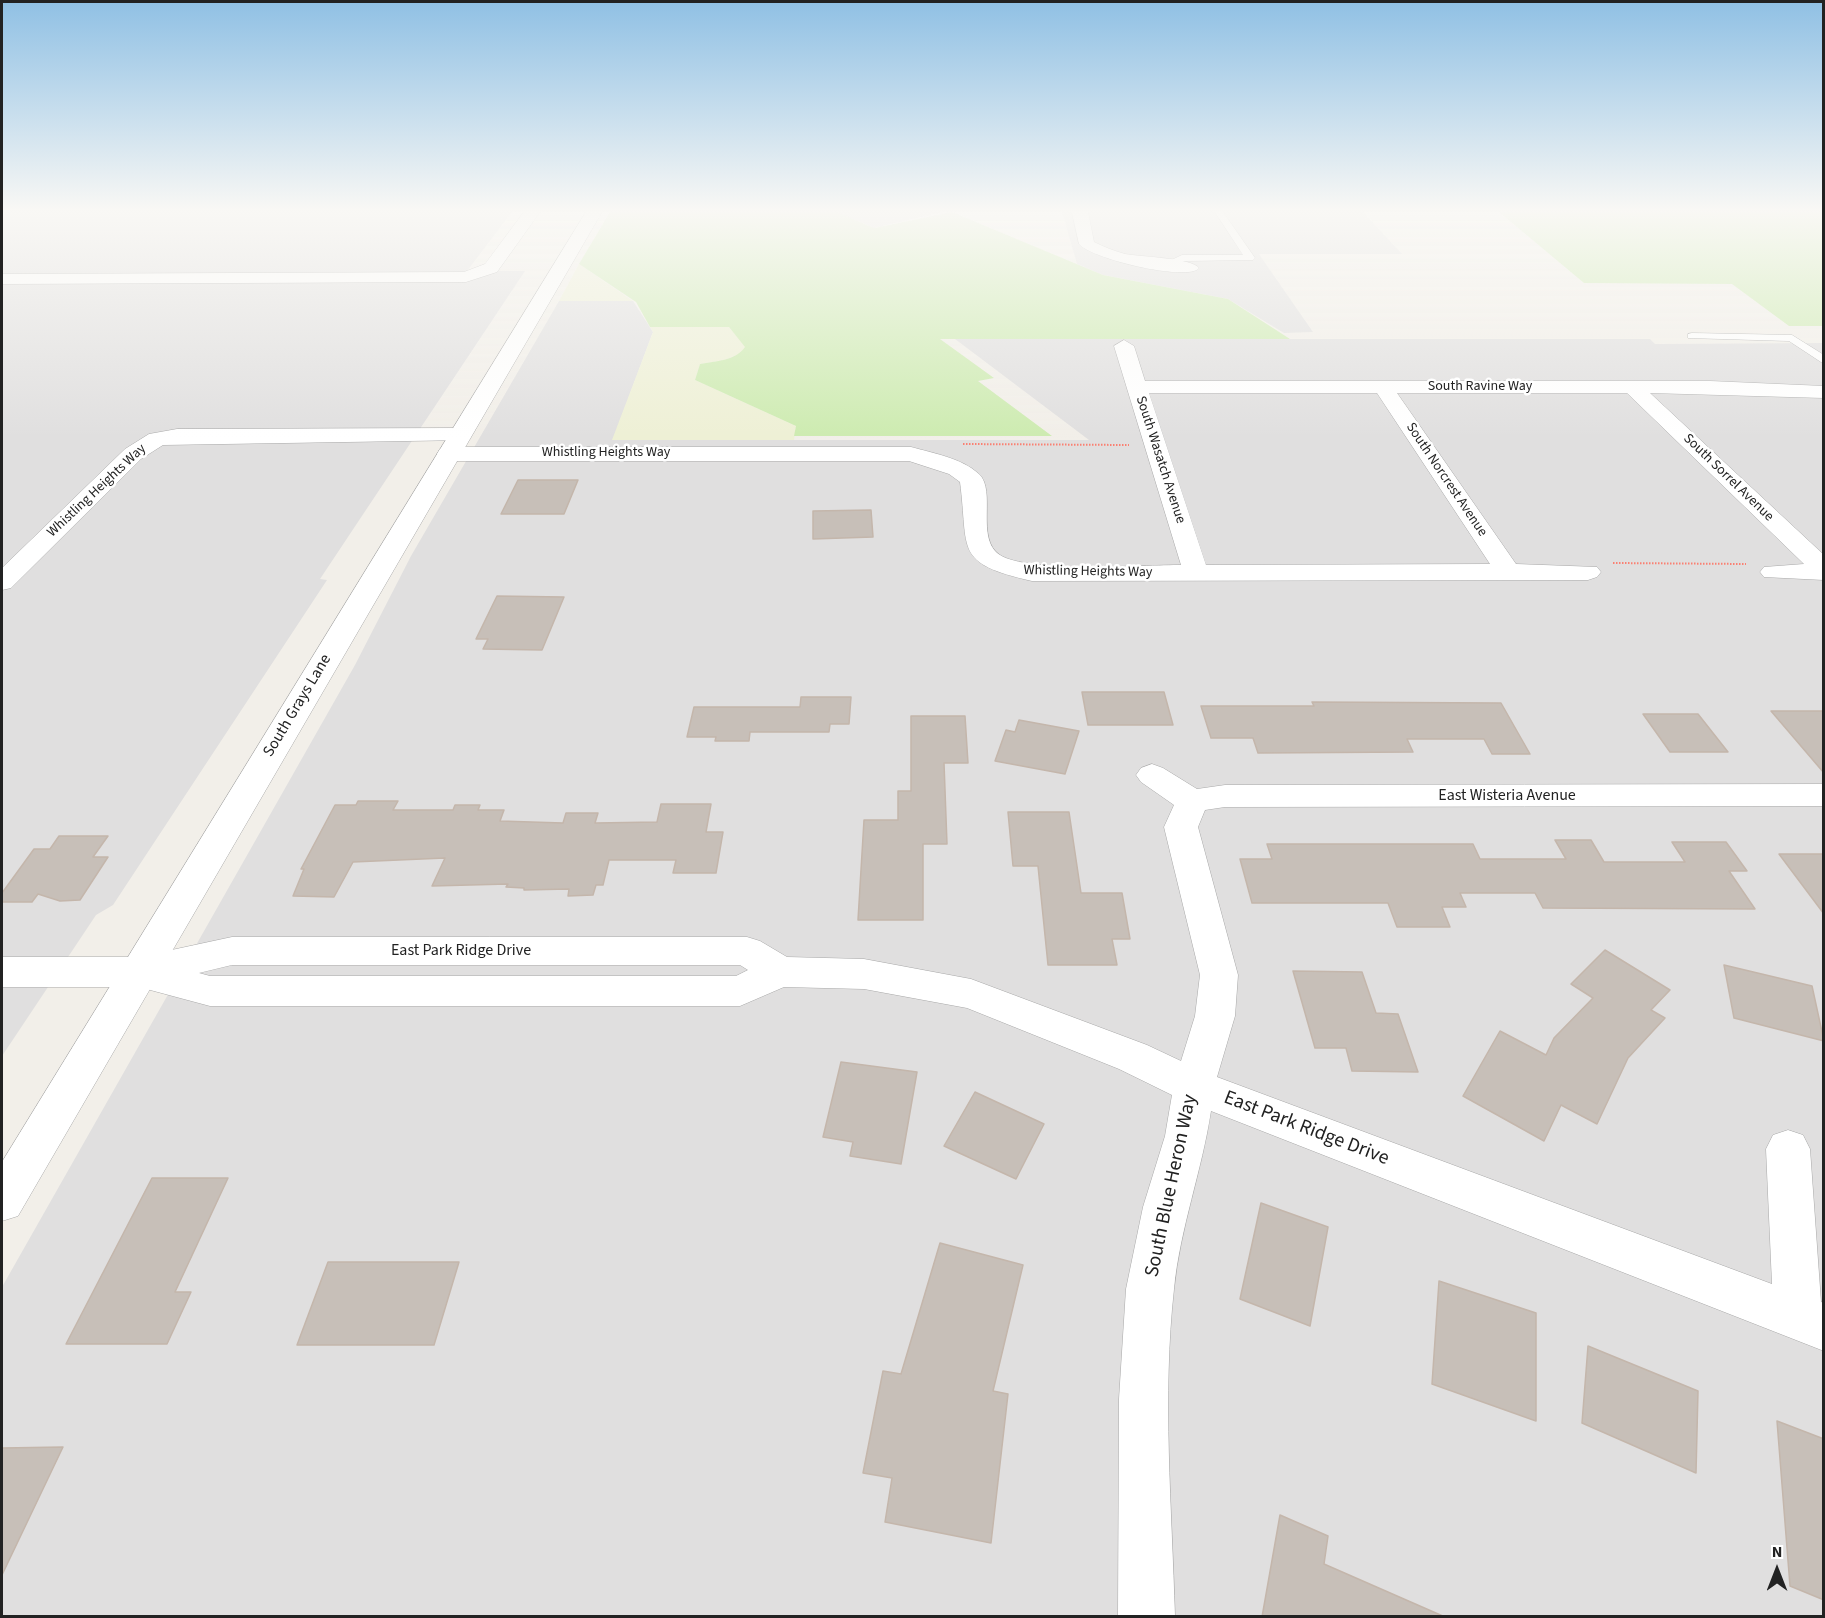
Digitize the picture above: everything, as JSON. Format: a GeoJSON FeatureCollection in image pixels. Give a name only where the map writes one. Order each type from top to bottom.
{"type":"FeatureCollection","features":[{"type":"Feature","properties":{"kind":"street","name":"South Grays Lane"},"geometry":{"type":"LineString","coordinates":[[2,1201],[548,288]]}},
{"type":"Feature","properties":{"kind":"street","name":"South Wasatch Avenue"},"geometry":{"type":"LineString","coordinates":[[1124,346],[1196,573]]}},
{"type":"Feature","properties":{"kind":"street","name":"South Ravine Way"},"geometry":{"type":"LineString","coordinates":[[1137,387],[1632,387],[1824,392]]}},
{"type":"Feature","properties":{"kind":"street","name":"South Norcrest Avenue"},"geometry":{"type":"LineString","coordinates":[[1383,387],[1509,573]]}},
{"type":"Feature","properties":{"kind":"street","name":"South Sorrel Avenue"},"geometry":{"type":"LineString","coordinates":[[1632,387],[1824,571]]}},
{"type":"Feature","properties":{"kind":"street","name":"Whistling Heights Way"},"geometry":{"type":"LineString","coordinates":[[2,582],[133,454],[157,439],[185,436],[891,453],[922,457],[957,469],[971,479],[976,537],[979,551],[988,562],[1032,573],[1588,572]]}},
{"type":"Feature","properties":{"kind":"street"},"geometry":{"type":"LineString","coordinates":[[1773,572],[1824,571]]}},
{"type":"Feature","properties":{"kind":"street"},"geometry":{"type":"LineString","coordinates":[[1152,775],[1192,801]]}},
{"type":"Feature","properties":{"kind":"street","name":"East Wisteria Avenue"},"geometry":{"type":"LineString","coordinates":[[1192,801],[1225,796],[1824,795]]}},
{"type":"Feature","properties":{"kind":"street","name":"South Blue Heron Way"},"geometry":{"type":"LineString","coordinates":[[1146,1617],[1144,1399],[1150,1289],[1165,1207],[1186,1136],[1194,1086],[1215,1016],[1219,975],[1181,827],[1192,801]]}},
{"type":"Feature","properties":{"kind":"street","name":"East Park Ridge Drive"},"geometry":{"type":"LineString","coordinates":[[2,972],[140,972],[210,991],[740,991],[780,972],[864,974],[971,994],[1133,1057],[1194,1086],[1811,1322]]}},
{"type":"Feature","properties":{"kind":"street"},"geometry":{"type":"LineString","coordinates":[[1788,1149],[1811,1322]]}},
{"type":"Feature","properties":{"kind":"lane"},"geometry":{"type":"LineString","coordinates":[[1692,336],[1792,338],[1824,361]]}},
{"type":"Feature","properties":{"kind":"path"},"geometry":{"type":"LineString","coordinates":[[922,457],[937,444],[1155,446]]}},
{"type":"Feature","properties":{"kind":"path"},"geometry":{"type":"LineString","coordinates":[[1588,572],[1601,563],[1742,563],[1773,572]]}},
{"type":"Feature","properties":{"kind":"shaded area"},"geometry":{"type":"Polygon","coordinates":[[[2,288],[514,288],[320,579],[327,580],[113,905],[96,915],[2,1056],[2,288]]]}},
{"type":"Feature","properties":{"kind":"shaded area"},"geometry":{"type":"Polygon","coordinates":[[[1168,288],[1282,288],[1313,332],[1284,333],[1228,299],[1168,288]]]}},
{"type":"Feature","properties":{"kind":"shaded area"},"geometry":{"type":"Polygon","coordinates":[[[559,301],[633,301],[653,332],[613,440],[1089,440],[955,339],[1650,339],[1655,344],[1823,343],[1823,1616],[2,1616],[2,1287],[355,665],[411,556],[559,301]]]}},
{"type":"Feature","properties":{"kind":"green space"},"geometry":{"type":"Polygon","coordinates":[[[566,288],[613,288],[633,301],[559,301],[566,288]]]}},
{"type":"Feature","properties":{"kind":"green space"},"geometry":{"type":"Polygon","coordinates":[[[614,288],[1168,288],[1228,299],[1290,339],[940,339],[994,378],[978,381],[1052,436],[794,436],[796,426],[695,380],[700,364],[731,358],[745,347],[729,327],[650,327],[636,302],[614,288]]]}},
{"type":"Feature","properties":{"kind":"green space"},"geometry":{"type":"Polygon","coordinates":[[[1737,288],[1823,288],[1823,326],[1789,326],[1737,288]]]}},
{"type":"Feature","properties":{"kind":"green space"},"geometry":{"type":"Polygon","coordinates":[[[650,327],[729,327],[746,347],[741,353],[725,360],[700,364],[695,380],[796,426],[794,440],[612,440],[653,332],[650,327]]]}},
{"type":"Feature","properties":{"kind":"building"},"geometry":{"type":"Polygon","coordinates":[[[518,480],[578,480],[564,514],[501,514],[518,480]]]}},
{"type":"Feature","properties":{"kind":"building"},"geometry":{"type":"Polygon","coordinates":[[[871,510],[873,537],[813,539],[813,511],[871,510]]]}},
{"type":"Feature","properties":{"kind":"building"},"geometry":{"type":"Polygon","coordinates":[[[497,596],[564,597],[542,650],[483,649],[488,639],[476,639],[497,596]]]}},
{"type":"Feature","properties":{"kind":"building"},"geometry":{"type":"Polygon","coordinates":[[[1082,692],[1164,692],[1173,725],[1088,725],[1082,692]]]}},
{"type":"Feature","properties":{"kind":"building"},"geometry":{"type":"Polygon","coordinates":[[[801,697],[851,697],[849,724],[830,724],[829,732],[750,732],[749,741],[715,741],[716,737],[687,737],[694,707],[800,707],[801,697]]]}},
{"type":"Feature","properties":{"kind":"building"},"geometry":{"type":"Polygon","coordinates":[[[1312,702],[1501,703],[1530,754],[1492,754],[1484,739],[1407,739],[1413,752],[1258,753],[1253,738],[1211,738],[1201,706],[1314,706],[1312,702]]]}},
{"type":"Feature","properties":{"kind":"building"},"geometry":{"type":"Polygon","coordinates":[[[1771,711],[1824,711],[1824,773],[1771,711]]]}},
{"type":"Feature","properties":{"kind":"building"},"geometry":{"type":"Polygon","coordinates":[[[1643,714],[1698,714],[1728,752],[1670,752],[1643,714]]]}},
{"type":"Feature","properties":{"kind":"building"},"geometry":{"type":"Polygon","coordinates":[[[911,716],[965,716],[968,763],[944,763],[947,844],[923,844],[923,920],[858,920],[864,820],[898,820],[898,791],[911,791],[911,716]]]}},
{"type":"Feature","properties":{"kind":"building"},"geometry":{"type":"Polygon","coordinates":[[[1019,720],[1079,731],[1065,774],[995,761],[1006,730],[1015,732],[1019,720]]]}},
{"type":"Feature","properties":{"kind":"building"},"geometry":{"type":"Polygon","coordinates":[[[358,801],[398,801],[393,810],[453,810],[455,805],[480,805],[478,810],[504,810],[500,821],[563,823],[566,813],[598,813],[595,823],[657,822],[661,804],[711,804],[706,832],[723,832],[716,873],[673,873],[676,860],[609,860],[603,885],[596,885],[593,895],[568,896],[569,889],[524,890],[524,888],[506,887],[508,884],[432,886],[445,858],[353,862],[334,897],[293,896],[304,869],[301,869],[335,805],[356,805],[358,801]]]}},
{"type":"Feature","properties":{"kind":"building"},"geometry":{"type":"Polygon","coordinates":[[[1008,812],[1069,812],[1081,893],[1122,893],[1130,939],[1112,939],[1117,965],[1048,965],[1038,866],[1013,866],[1008,812]]]}},
{"type":"Feature","properties":{"kind":"building"},"geometry":{"type":"Polygon","coordinates":[[[59,836],[108,836],[93,857],[108,857],[80,900],[60,901],[38,894],[32,902],[2,902],[2,893],[34,849],[50,849],[59,836]]]}},
{"type":"Feature","properties":{"kind":"building"},"geometry":{"type":"Polygon","coordinates":[[[1555,840],[1591,840],[1604,862],[1685,862],[1672,842],[1726,842],[1747,871],[1729,871],[1755,909],[1543,908],[1535,893],[1460,893],[1466,907],[1442,907],[1450,927],[1397,927],[1388,903],[1252,903],[1240,859],[1272,859],[1267,844],[1473,844],[1480,859],[1566,859],[1555,840]]]}},
{"type":"Feature","properties":{"kind":"building"},"geometry":{"type":"Polygon","coordinates":[[[1779,854],[1824,854],[1824,914],[1779,854]]]}},
{"type":"Feature","properties":{"kind":"building"},"geometry":{"type":"Polygon","coordinates":[[[1605,950],[1670,990],[1651,1010],[1665,1018],[1628,1058],[1597,1124],[1561,1105],[1544,1141],[1463,1096],[1500,1031],[1546,1055],[1554,1038],[1593,998],[1571,984],[1605,950]]]}},
{"type":"Feature","properties":{"kind":"building"},"geometry":{"type":"Polygon","coordinates":[[[1724,965],[1812,986],[1824,1041],[1734,1018],[1724,965]]]}},
{"type":"Feature","properties":{"kind":"building"},"geometry":{"type":"Polygon","coordinates":[[[1293,971],[1362,972],[1376,1013],[1398,1014],[1418,1072],[1352,1071],[1346,1048],[1315,1048],[1293,971]]]}},
{"type":"Feature","properties":{"kind":"building"},"geometry":{"type":"Polygon","coordinates":[[[841,1062],[917,1072],[901,1164],[850,1156],[853,1142],[823,1137],[841,1062]]]}},
{"type":"Feature","properties":{"kind":"building"},"geometry":{"type":"Polygon","coordinates":[[[975,1092],[1044,1124],[1016,1179],[944,1146],[975,1092]]]}},
{"type":"Feature","properties":{"kind":"building"},"geometry":{"type":"Polygon","coordinates":[[[152,1178],[228,1178],[175,1292],[191,1292],[167,1344],[66,1344],[152,1178]]]}},
{"type":"Feature","properties":{"kind":"building"},"geometry":{"type":"Polygon","coordinates":[[[1261,1203],[1328,1227],[1310,1326],[1240,1299],[1261,1203]]]}},
{"type":"Feature","properties":{"kind":"building"},"geometry":{"type":"Polygon","coordinates":[[[940,1243],[1023,1265],[993,1391],[1008,1394],[991,1543],[885,1522],[892,1478],[863,1473],[883,1371],[901,1374],[940,1243]]]}},
{"type":"Feature","properties":{"kind":"building"},"geometry":{"type":"Polygon","coordinates":[[[328,1262],[459,1262],[434,1345],[297,1345],[328,1262]]]}},
{"type":"Feature","properties":{"kind":"building"},"geometry":{"type":"Polygon","coordinates":[[[1439,1281],[1536,1313],[1536,1421],[1432,1384],[1439,1281]]]}},
{"type":"Feature","properties":{"kind":"building"},"geometry":{"type":"Polygon","coordinates":[[[1588,1346],[1698,1391],[1696,1473],[1582,1423],[1588,1346]]]}},
{"type":"Feature","properties":{"kind":"building"},"geometry":{"type":"Polygon","coordinates":[[[1777,1421],[1824,1439],[1824,1600],[1790,1586],[1777,1421]]]}},
{"type":"Feature","properties":{"kind":"building"},"geometry":{"type":"Polygon","coordinates":[[[63,1447],[2,1575],[2,1448],[63,1447]]]}},
{"type":"Feature","properties":{"kind":"building"},"geometry":{"type":"Polygon","coordinates":[[[1280,1515],[1328,1536],[1324,1564],[1445,1617],[1262,1617],[1280,1515]]]}}]}
